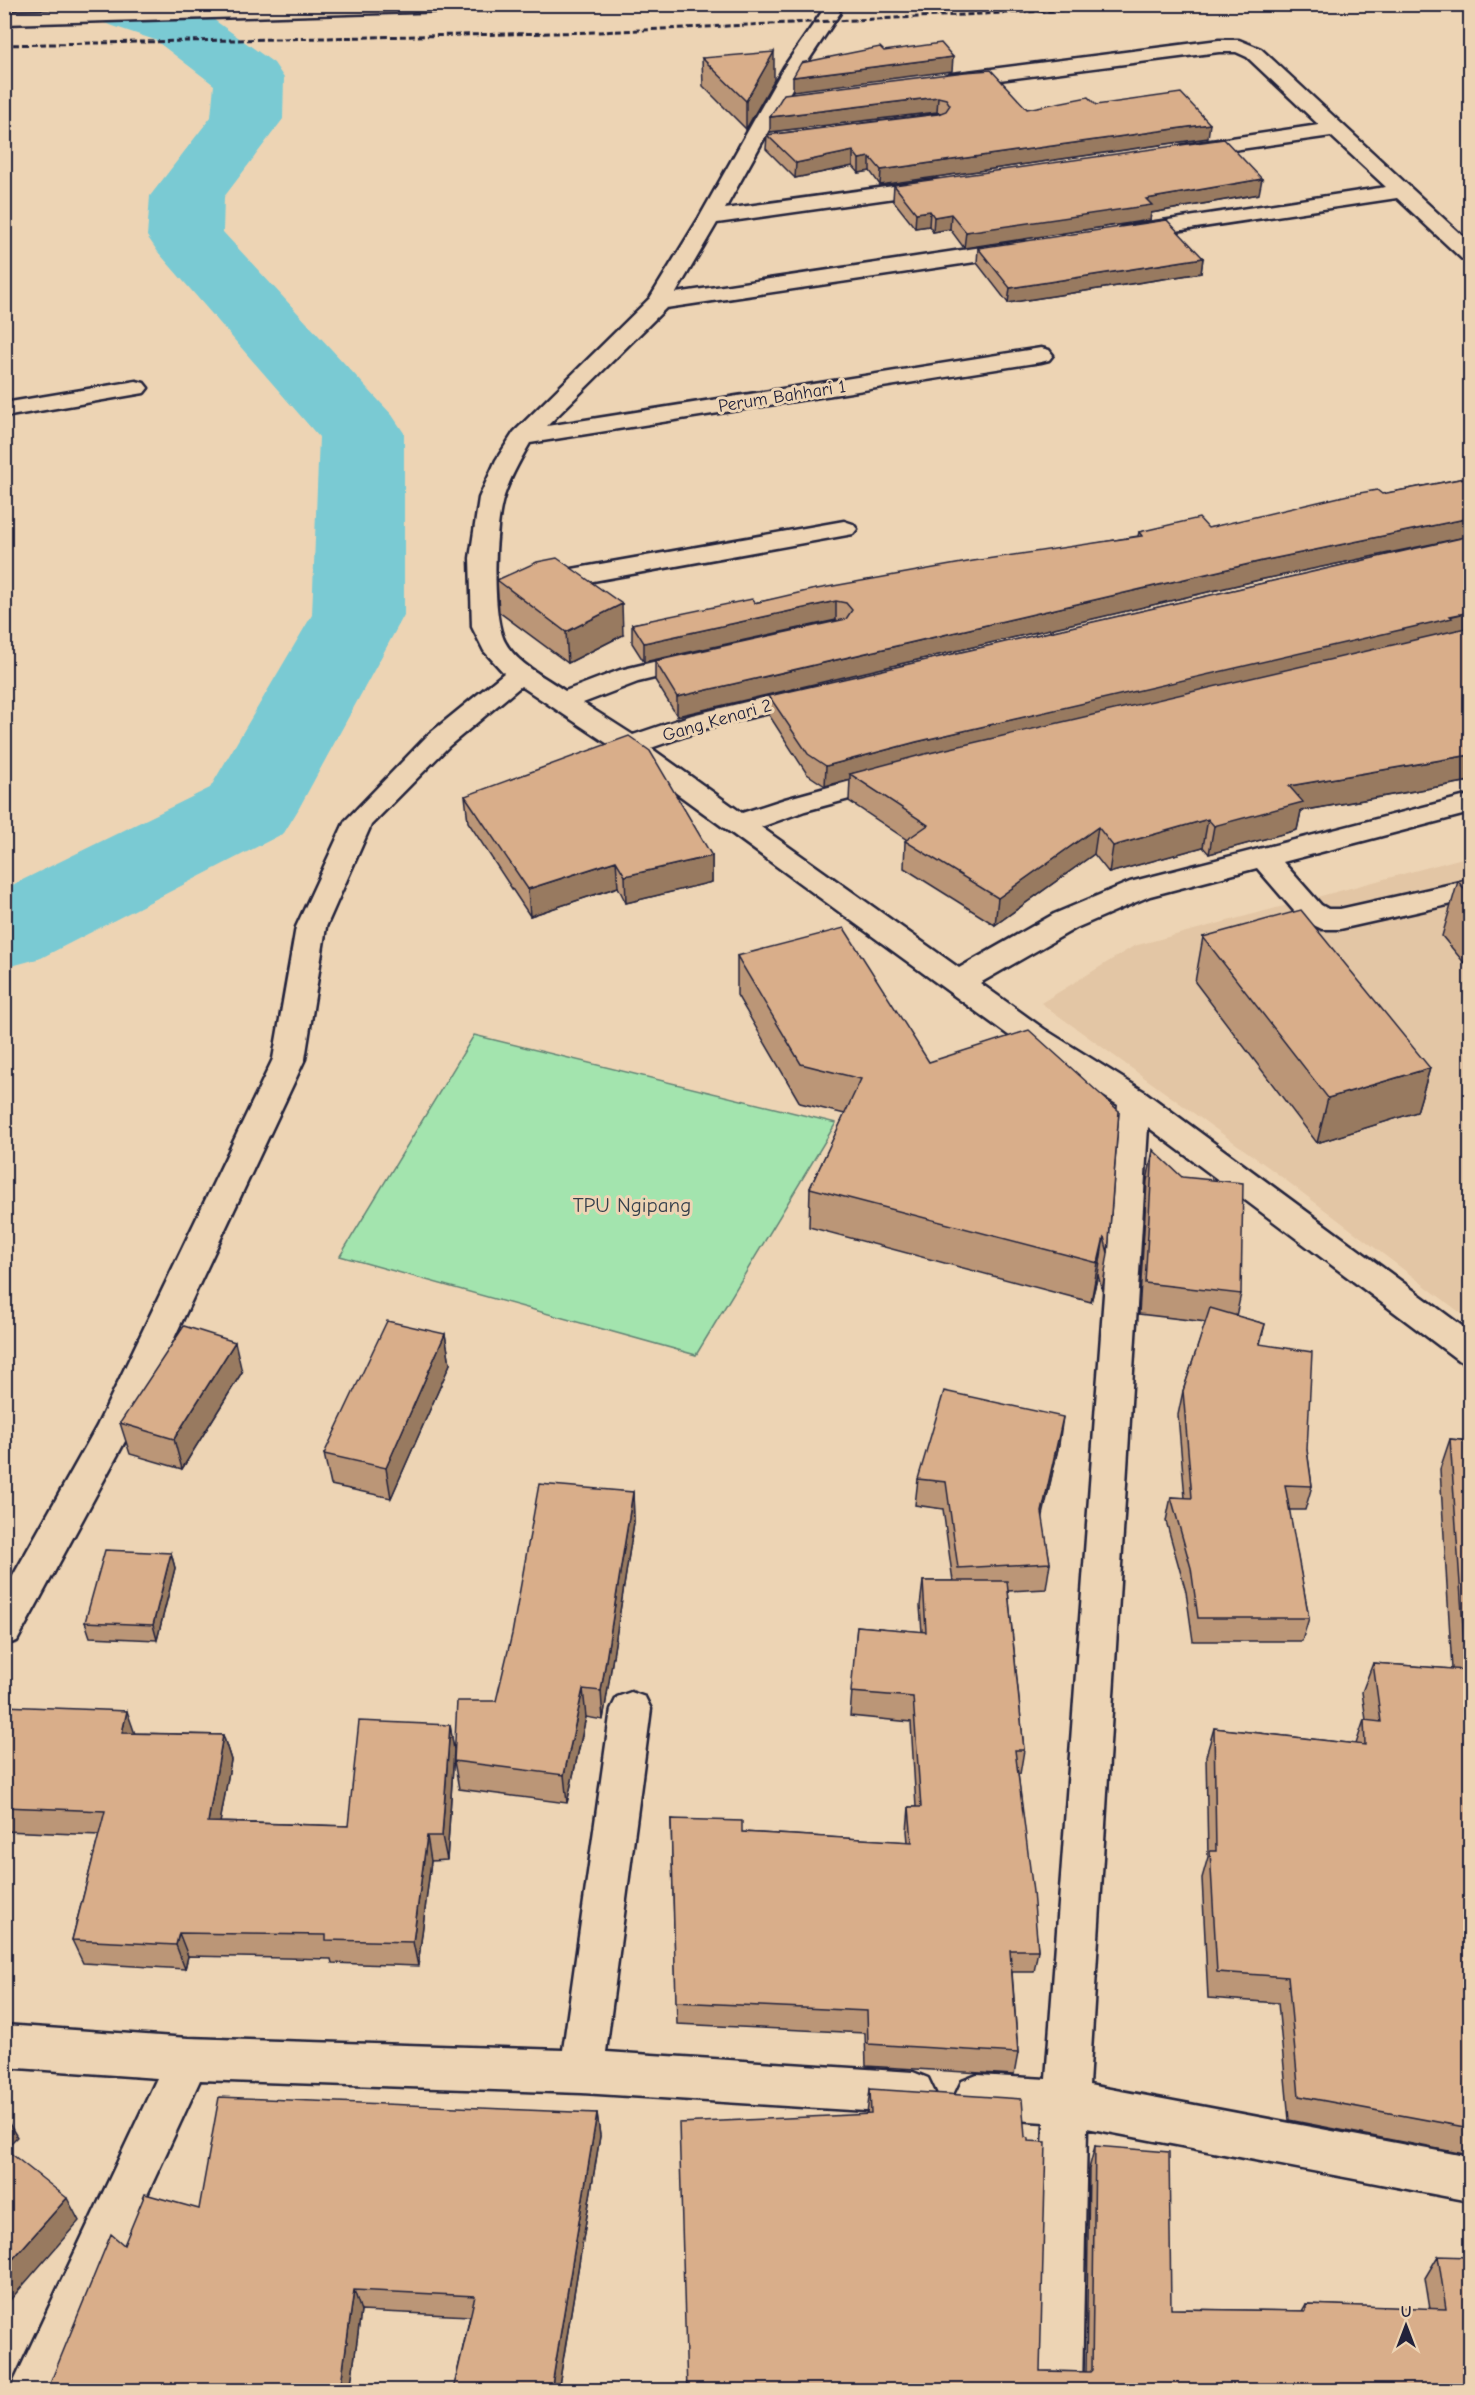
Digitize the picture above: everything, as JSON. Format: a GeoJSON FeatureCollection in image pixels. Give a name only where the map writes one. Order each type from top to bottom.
{"type":"FeatureCollection","features":[{"type":"Feature","properties":{"kind":"main road"},"geometry":{"type":"LineString","coordinates":[[4,18],[483,4]]}},
{"type":"Feature","properties":{"kind":"main road"},"geometry":{"type":"LineString","coordinates":[[503,590],[483,558],[491,498],[508,460],[522,437],[659,302],[710,218],[763,141],[785,101],[808,42],[831,13]]}},
{"type":"Feature","properties":{"kind":"main road"},"geometry":{"type":"LineString","coordinates":[[934,82],[1219,46],[1239,46],[1254,53],[1470,254]]}},
{"type":"Feature","properties":{"kind":"main road"},"geometry":{"type":"LineString","coordinates":[[1169,153],[1334,129]]}},
{"type":"Feature","properties":{"kind":"main road"},"geometry":{"type":"LineString","coordinates":[[710,218],[957,183]]}},
{"type":"Feature","properties":{"kind":"main road"},"geometry":{"type":"LineString","coordinates":[[1107,235],[1402,191]]}},
{"type":"Feature","properties":{"kind":"main road"},"geometry":{"type":"LineString","coordinates":[[1447,234],[1470,229]]}},
{"type":"Feature","properties":{"kind":"main road"},"geometry":{"type":"LineString","coordinates":[[659,302],[1048,244]]}},
{"type":"Feature","properties":{"kind":"main road","name":"Perum Bahhari 1"},"geometry":{"type":"LineString","coordinates":[[522,437],[1041,355]]}},
{"type":"Feature","properties":{"kind":"main road"},"geometry":{"type":"LineString","coordinates":[[4,410],[136,388]]}},
{"type":"Feature","properties":{"kind":"main road"},"geometry":{"type":"LineString","coordinates":[[503,590],[844,529]]}},
{"type":"Feature","properties":{"kind":"main road"},"geometry":{"type":"LineString","coordinates":[[503,590],[485,627],[493,645],[520,673],[630,746],[1033,1037],[1134,1100],[1470,1350]]}},
{"type":"Feature","properties":{"kind":"main road"},"geometry":{"type":"LineString","coordinates":[[563,701],[629,675],[723,654]]}},
{"type":"Feature","properties":{"kind":"main road"},"geometry":{"type":"LineString","coordinates":[[4,1629],[112,1432],[289,1059],[311,927],[359,821],[439,740],[520,673]]}},
{"type":"Feature","properties":{"kind":"main road","name":"Gang Kenari 2"},"geometry":{"type":"LineString","coordinates":[[630,746],[702,721],[839,688]]}},
{"type":"Feature","properties":{"kind":"main road"},"geometry":{"type":"LineString","coordinates":[[738,825],[795,805],[915,772]]}},
{"type":"Feature","properties":{"kind":"main road"},"geometry":{"type":"LineString","coordinates":[[957,983],[1065,921],[1140,889],[1470,804]]}},
{"type":"Feature","properties":{"kind":"main road"},"geometry":{"type":"LineString","coordinates":[[1263,857],[1311,912],[1322,919],[1340,920],[1470,890]]}},
{"type":"Feature","properties":{"kind":"main road"},"geometry":{"type":"LineString","coordinates":[[1059,2391],[1066,2102],[1134,1100]]}},
{"type":"Feature","properties":{"kind":"main road"},"geometry":{"type":"LineString","coordinates":[[582,2072],[631,1710]]}},
{"type":"Feature","properties":{"kind":"main road"},"geometry":{"type":"LineString","coordinates":[[4,2046],[188,2059],[582,2072],[1066,2102],[1470,2179]]}},
{"type":"Feature","properties":{"kind":"main road"},"geometry":{"type":"LineString","coordinates":[[33,2391],[188,2059]]}},
{"type":"Feature","properties":{"kind":"shaded area"},"geometry":{"type":"Polygon","coordinates":[[[1470,856],[1470,1320],[1271,1169],[1041,1003],[1134,946],[1470,856]]]}},
{"type":"Feature","properties":{"kind":"green space","name":"TPU Ngipang"},"geometry":{"type":"Polygon","coordinates":[[[474,1035],[836,1123],[696,1355],[340,1256],[474,1035]]]}},
{"type":"Feature","properties":{"kind":"building"},"geometry":{"type":"Polygon","coordinates":[[[941,43],[953,57],[793,77],[801,63],[880,47],[884,51],[941,43]]]}},
{"type":"Feature","properties":{"kind":"building"},"geometry":{"type":"Polygon","coordinates":[[[774,52],[746,101],[702,58],[774,52]]]}},
{"type":"Feature","properties":{"kind":"building"},"geometry":{"type":"Polygon","coordinates":[[[991,70],[1027,109],[1088,97],[1096,105],[1181,93],[1210,124],[881,170],[870,157],[859,159],[853,151],[796,163],[767,135],[938,114],[946,111],[950,105],[946,99],[938,97],[770,117],[784,94],[991,70]]]}},
{"type":"Feature","properties":{"kind":"building"},"geometry":{"type":"Polygon","coordinates":[[[1224,139],[1262,179],[1146,199],[1152,205],[966,232],[951,214],[934,217],[930,211],[916,213],[894,185],[1224,139]]]}},
{"type":"Feature","properties":{"kind":"building"},"geometry":{"type":"Polygon","coordinates":[[[1167,220],[1203,258],[1010,288],[978,248],[1167,220]]]}},
{"type":"Feature","properties":{"kind":"building"},"geometry":{"type":"Polygon","coordinates":[[[1470,477],[1470,518],[1262,561],[677,697],[655,661],[846,619],[852,610],[846,603],[836,601],[644,643],[632,624],[752,599],[755,603],[811,590],[973,561],[1142,536],[1139,532],[1199,518],[1208,528],[1348,495],[1377,490],[1382,494],[1470,477]]]}},
{"type":"Feature","properties":{"kind":"building"},"geometry":{"type":"Polygon","coordinates":[[[1470,536],[1470,612],[916,742],[826,766],[808,754],[769,696],[1470,536]]]}},
{"type":"Feature","properties":{"kind":"building"},"geometry":{"type":"Polygon","coordinates":[[[557,558],[622,604],[566,632],[497,580],[537,562],[557,558]]]}},
{"type":"Feature","properties":{"kind":"building"},"geometry":{"type":"Polygon","coordinates":[[[1470,627],[1470,755],[1289,786],[1303,802],[1214,826],[1208,819],[1113,846],[1098,827],[998,898],[905,841],[928,825],[850,774],[921,755],[1470,627]]]}},
{"type":"Feature","properties":{"kind":"building"},"geometry":{"type":"Polygon","coordinates":[[[629,736],[650,751],[712,856],[625,876],[616,861],[528,889],[465,796],[629,736]]]}},
{"type":"Feature","properties":{"kind":"building"},"geometry":{"type":"Polygon","coordinates":[[[1470,877],[1470,896],[1458,881],[1470,877]]]}},
{"type":"Feature","properties":{"kind":"building"},"geometry":{"type":"Polygon","coordinates":[[[1301,910],[1430,1068],[1328,1098],[1203,937],[1301,910]]]}},
{"type":"Feature","properties":{"kind":"building"},"geometry":{"type":"Polygon","coordinates":[[[844,928],[929,1062],[1029,1030],[1119,1111],[1108,1253],[1104,1237],[1098,1263],[810,1188],[861,1079],[801,1064],[737,956],[844,928]]]}},
{"type":"Feature","properties":{"kind":"building"},"geometry":{"type":"Polygon","coordinates":[[[1153,1150],[1182,1177],[1243,1183],[1241,1294],[1145,1283],[1153,1150]]]}},
{"type":"Feature","properties":{"kind":"building"},"geometry":{"type":"Polygon","coordinates":[[[1210,1308],[1265,1324],[1259,1344],[1312,1352],[1307,1450],[1312,1486],[1285,1485],[1309,1618],[1198,1618],[1191,1568],[1171,1497],[1192,1498],[1183,1391],[1210,1308]]]}},
{"type":"Feature","properties":{"kind":"building"},"geometry":{"type":"Polygon","coordinates":[[[387,1321],[445,1334],[386,1468],[324,1454],[387,1321]]]}},
{"type":"Feature","properties":{"kind":"building"},"geometry":{"type":"Polygon","coordinates":[[[184,1326],[235,1342],[174,1439],[120,1423],[184,1326]]]}},
{"type":"Feature","properties":{"kind":"building"},"geometry":{"type":"Polygon","coordinates":[[[944,1391],[1063,1417],[1042,1512],[1050,1563],[958,1568],[946,1482],[918,1479],[944,1391]]]}},
{"type":"Feature","properties":{"kind":"building"},"geometry":{"type":"Polygon","coordinates":[[[1450,1439],[1470,1441],[1470,2128],[1299,2096],[1288,1977],[1217,1972],[1210,1851],[1216,1851],[1214,1728],[1365,1745],[1364,1720],[1381,1722],[1373,1663],[1466,1670],[1450,1439]]]}},
{"type":"Feature","properties":{"kind":"building"},"geometry":{"type":"Polygon","coordinates":[[[539,1484],[633,1492],[601,1691],[583,1689],[564,1775],[454,1761],[457,1701],[496,1701],[512,1634],[539,1484]]]}},
{"type":"Feature","properties":{"kind":"building"},"geometry":{"type":"Polygon","coordinates":[[[105,1550],[171,1553],[153,1625],[85,1622],[105,1550]]]}},
{"type":"Feature","properties":{"kind":"building"},"geometry":{"type":"Polygon","coordinates":[[[923,1581],[1007,1581],[1024,1750],[1015,1750],[1038,1950],[1010,1950],[1018,2053],[868,2044],[867,2011],[676,2002],[671,1819],[742,1821],[742,1832],[912,1842],[909,1807],[921,1807],[913,1697],[851,1692],[857,1626],[926,1632],[923,1581]]]}},
{"type":"Feature","properties":{"kind":"building"},"geometry":{"type":"Polygon","coordinates":[[[4,1706],[127,1711],[122,1733],[223,1735],[208,1822],[348,1826],[359,1721],[450,1725],[442,1836],[427,1836],[413,1942],[326,1940],[326,1935],[179,1933],[176,1945],[72,1940],[105,1811],[4,1807],[4,1706]]]}},
{"type":"Feature","properties":{"kind":"building"},"geometry":{"type":"Polygon","coordinates":[[[870,2089],[1022,2099],[1025,2137],[1028,2141],[1046,2142],[1040,2371],[1090,2372],[1092,2370],[1095,2146],[1169,2152],[1171,2309],[1306,2311],[1306,2304],[1446,2309],[1438,2256],[1470,2257],[1470,2391],[687,2391],[679,2123],[871,2114],[870,2089]]]}},
{"type":"Feature","properties":{"kind":"building"},"geometry":{"type":"Polygon","coordinates":[[[219,2097],[597,2113],[551,2391],[453,2391],[475,2296],[354,2290],[340,2391],[47,2391],[111,2234],[124,2245],[145,2194],[199,2209],[219,2097]]]}},
{"type":"Feature","properties":{"kind":"building"},"geometry":{"type":"Polygon","coordinates":[[[4,2148],[67,2198],[4,2269],[4,2148]]]}},
{"type":"Feature","properties":{"kind":"waterway"},"geometry":{"type":"LineString","coordinates":[[4,933],[248,810],[358,615],[362,433],[185,236],[187,196],[247,119],[249,78],[179,26],[113,4]]}},
{"type":"Feature","properties":{"kind":"tunnel"},"geometry":{"type":"LineString","coordinates":[[831,13],[835,4]]}},
{"type":"Feature","properties":{"kind":"railway"},"geometry":{"type":"LineString","coordinates":[[4,45],[599,32],[1195,4]]}}]}
